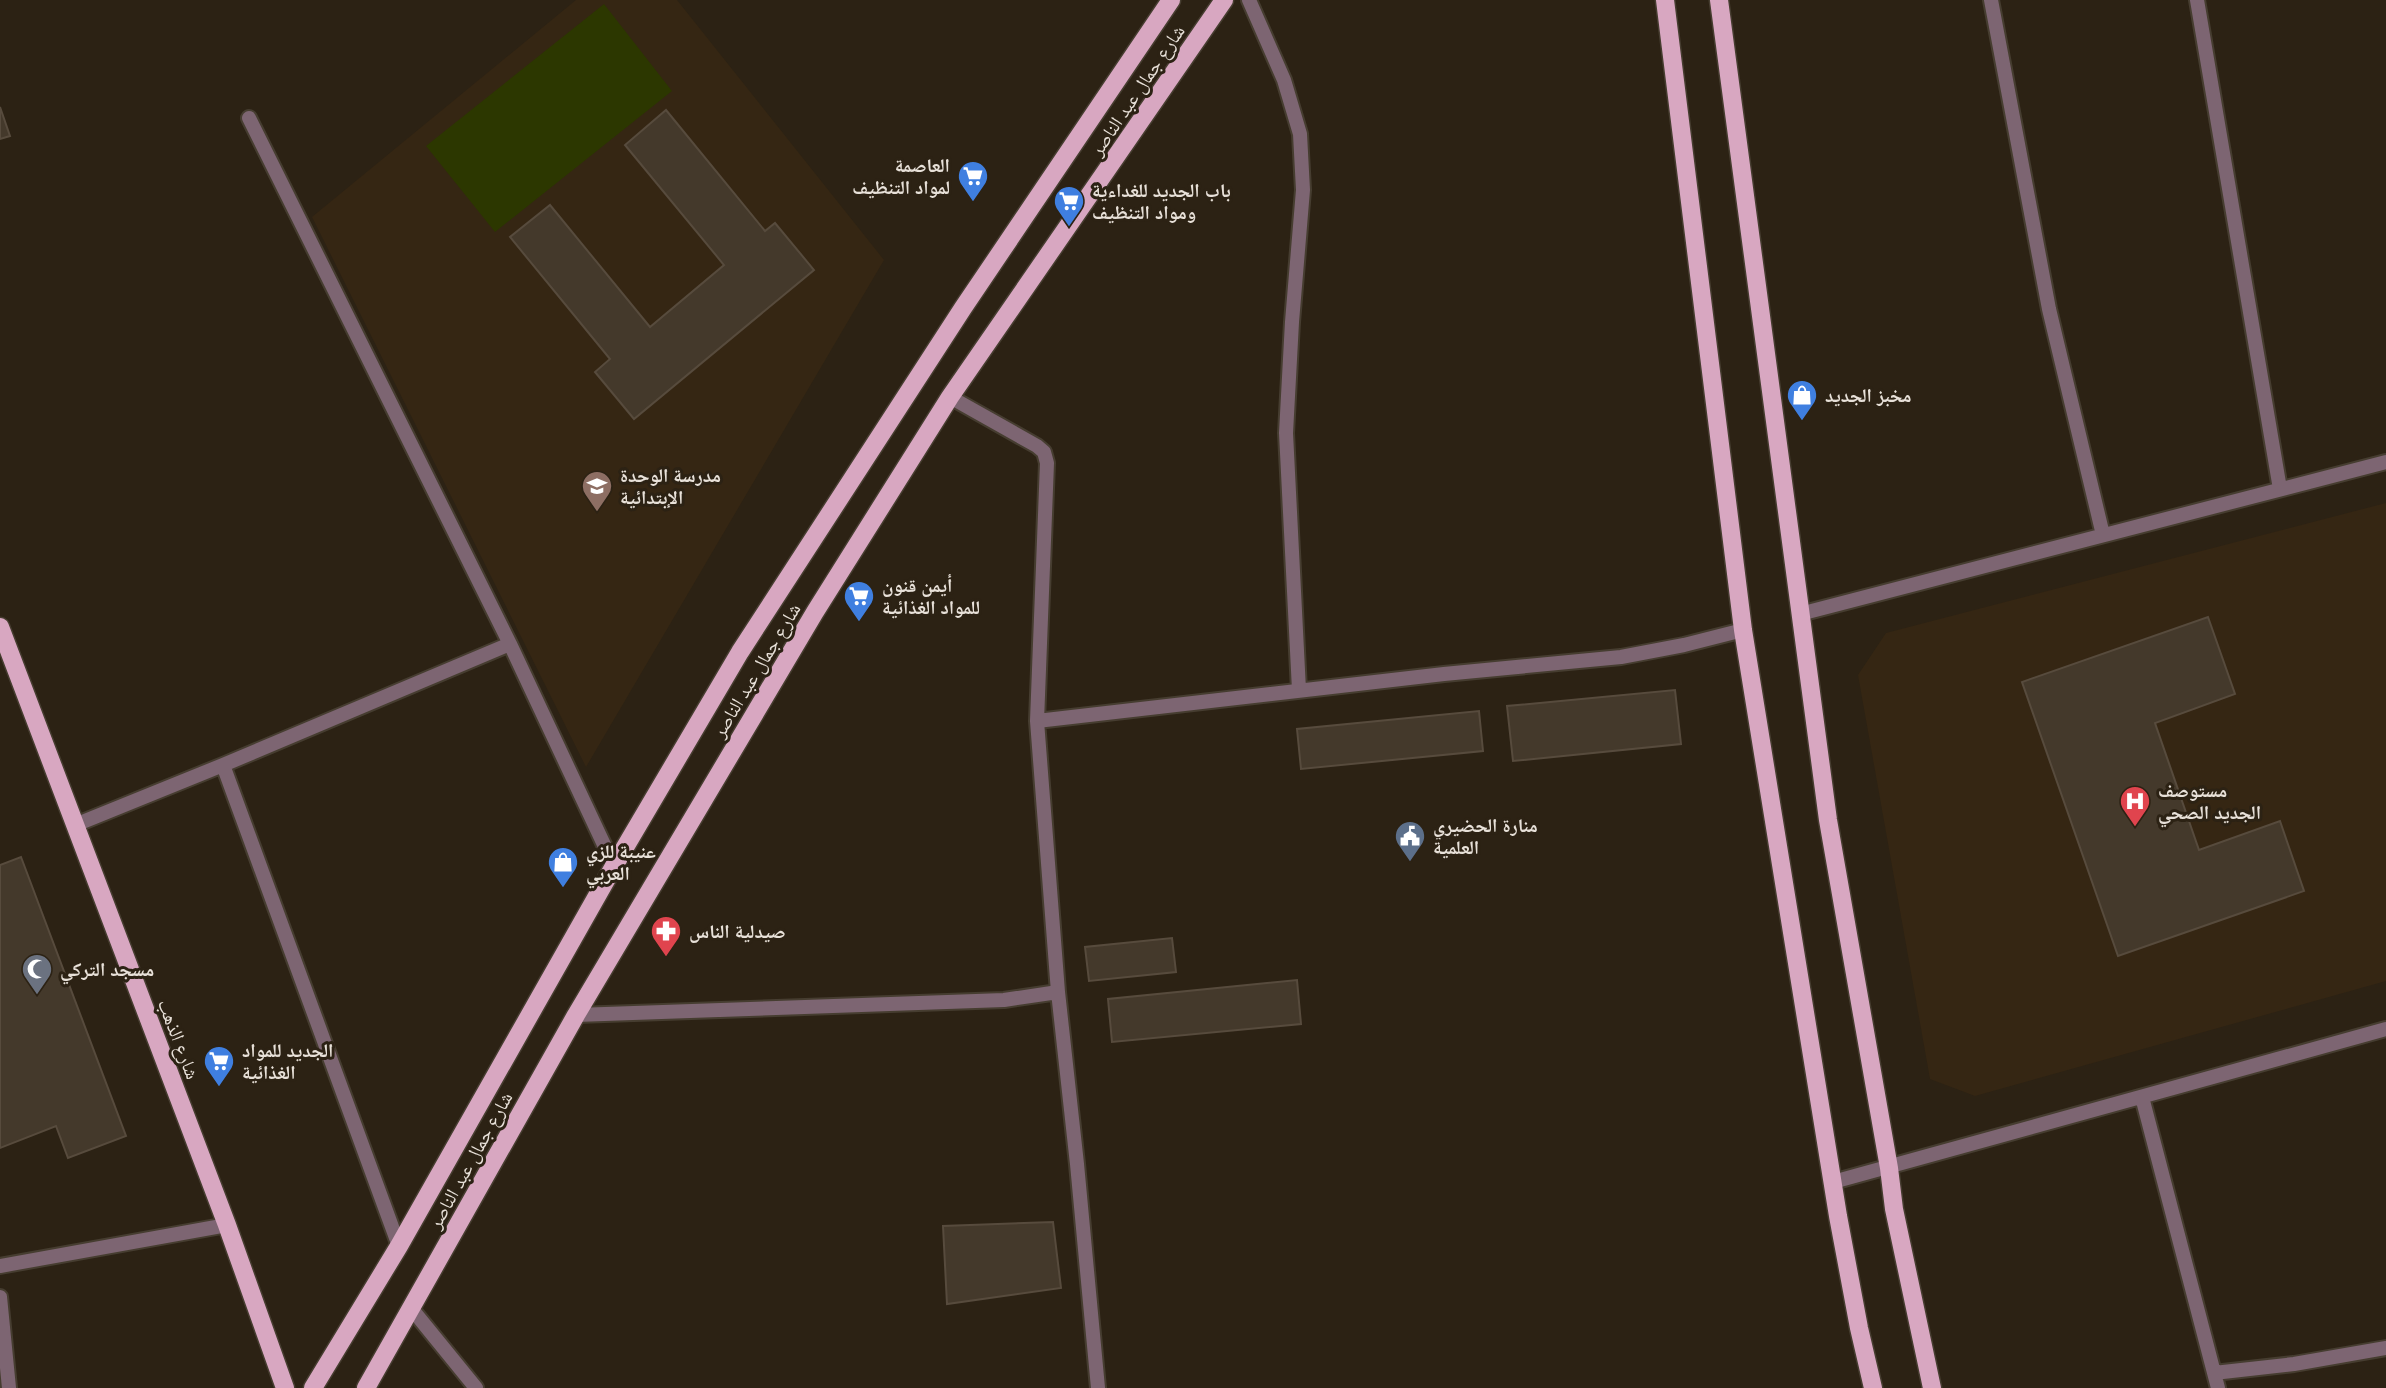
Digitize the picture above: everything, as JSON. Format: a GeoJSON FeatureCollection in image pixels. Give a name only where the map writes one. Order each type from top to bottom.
{"type":"FeatureCollection","features":[{"type":"Feature","properties":{"kind":"main road","name":"شارع جمال عبد الناصر"},"geometry":{"type":"LineString","coordinates":[[313,1388],[399,1246],[614,866],[747,640],[963,308],[1171,0]]}},
{"type":"Feature","properties":{"kind":"main road","name":"شارع جمال عبد الناصر"},"geometry":{"type":"LineString","coordinates":[[366,1388],[576,1015],[816,611],[950,397],[1224,0]]}},
{"type":"Feature","properties":{"kind":"main road"},"geometry":{"type":"LineString","coordinates":[[1665,0],[1743,630],[1833,1182],[1872,1388]]}},
{"type":"Feature","properties":{"kind":"main road"},"geometry":{"type":"LineString","coordinates":[[1719,0],[1828,820],[1894,1209],[1932,1388]]}},
{"type":"Feature","properties":{"kind":"main road","name":"شارع الذهب"},"geometry":{"type":"LineString","coordinates":[[0,627],[227,1225],[285,1388]]}},
{"type":"Feature","properties":{"kind":"street"},"geometry":{"type":"LineString","coordinates":[[1249,0],[1284,80],[1300,134],[1303,190],[1286,433],[1299,690]]}},
{"type":"Feature","properties":{"kind":"street"},"geometry":{"type":"LineString","coordinates":[[1991,0],[2049,309],[2103,535]]}},
{"type":"Feature","properties":{"kind":"street"},"geometry":{"type":"LineString","coordinates":[[2197,0],[2280,489]]}},
{"type":"Feature","properties":{"kind":"street"},"geometry":{"type":"LineString","coordinates":[[250,118],[510,644],[614,866]]}},
{"type":"Feature","properties":{"kind":"street"},"geometry":{"type":"LineString","coordinates":[[950,397],[1037,446],[1044,452],[1047,463],[1037,721],[1058,992],[1098,1388]]}},
{"type":"Feature","properties":{"kind":"street"},"geometry":{"type":"LineString","coordinates":[[1800,614],[2386,462]]}},
{"type":"Feature","properties":{"kind":"street"},"geometry":{"type":"LineString","coordinates":[[1037,721],[1444,674],[1620,657],[1743,630]]}},
{"type":"Feature","properties":{"kind":"street"},"geometry":{"type":"LineString","coordinates":[[75,825],[510,644]]}},
{"type":"Feature","properties":{"kind":"street"},"geometry":{"type":"LineString","coordinates":[[223,765],[399,1246]]}},
{"type":"Feature","properties":{"kind":"street"},"geometry":{"type":"LineString","coordinates":[[576,1015],[1004,1000],[1058,992]]}},
{"type":"Feature","properties":{"kind":"street"},"geometry":{"type":"LineString","coordinates":[[1833,1182],[2386,1029]]}},
{"type":"Feature","properties":{"kind":"street"},"geometry":{"type":"LineString","coordinates":[[2142,1097],[2216,1381],[2386,1348]]}},
{"type":"Feature","properties":{"kind":"street"},"geometry":{"type":"LineString","coordinates":[[0,1266],[227,1225]]}},
{"type":"Feature","properties":{"kind":"street"},"geometry":{"type":"LineString","coordinates":[[0,1297],[9,1388]]}},
{"type":"Feature","properties":{"kind":"street"},"geometry":{"type":"LineString","coordinates":[[411,1308],[476,1388]]}},
{"type":"Feature","properties":{"kind":"shaded area","name":"مدرسة الوحدة الإبتدائية"},"geometry":{"type":"Polygon","coordinates":[[[576,0],[677,0],[884,260],[586,767],[312,217],[576,0]]]}},
{"type":"Feature","properties":{"kind":"shaded area","name":"مستوصف الجديد الصحي"},"geometry":{"type":"Polygon","coordinates":[[[2386,503],[2386,981],[1975,1096],[1930,1079],[1858,675],[1886,633],[2386,503]]]}},
{"type":"Feature","properties":{"kind":"green space"},"geometry":{"type":"Polygon","coordinates":[[[604,4],[672,91],[495,232],[426,146],[604,4]]]}},
{"type":"Feature","properties":{"kind":"building"},"geometry":{"type":"Polygon","coordinates":[[[0,107],[10,136],[0,139],[0,107]]]}},
{"type":"Feature","properties":{"kind":"building"},"geometry":{"type":"Polygon","coordinates":[[[666,110],[765,231],[775,223],[814,270],[634,419],[595,372],[610,359],[510,237],[550,205],[650,327],[724,265],[625,145],[666,110]]]}},
{"type":"Feature","properties":{"kind":"building"},"geometry":{"type":"Polygon","coordinates":[[[2208,617],[2235,694],[2155,723],[2199,850],[2280,821],[2304,891],[2118,956],[2022,682],[2208,617]]]}},
{"type":"Feature","properties":{"kind":"building"},"geometry":{"type":"Polygon","coordinates":[[[1675,690],[1681,744],[1513,761],[1507,706],[1675,690]]]}},
{"type":"Feature","properties":{"kind":"building"},"geometry":{"type":"Polygon","coordinates":[[[1479,711],[1483,751],[1301,769],[1297,729],[1479,711]]]}},
{"type":"Feature","properties":{"kind":"building","name":"مسجد التركي"},"geometry":{"type":"Polygon","coordinates":[[[21,857],[126,1136],[68,1158],[56,1126],[0,1148],[0,865],[21,857]]]}},
{"type":"Feature","properties":{"kind":"building"},"geometry":{"type":"Polygon","coordinates":[[[1172,938],[1176,972],[1089,981],[1085,947],[1172,938]]]}},
{"type":"Feature","properties":{"kind":"building"},"geometry":{"type":"Polygon","coordinates":[[[1297,980],[1301,1024],[1112,1042],[1108,999],[1297,980]]]}},
{"type":"Feature","properties":{"kind":"building"},"geometry":{"type":"Polygon","coordinates":[[[1053,1222],[1061,1288],[947,1304],[943,1226],[1053,1222]]]}},
{"type":"Feature","properties":{"kind":"place","name":"العاصمة لمواد التنظيف"},"geometry":{"type":"Point","coordinates":[973,203]}},
{"type":"Feature","properties":{"kind":"place","name":"باب الجديد للغداءية ومواد التنظيف"},"geometry":{"type":"Point","coordinates":[1069,228]}},
{"type":"Feature","properties":{"kind":"place","name":"مخبز الجديد"},"geometry":{"type":"Point","coordinates":[1802,422]}},
{"type":"Feature","properties":{"kind":"place","name":"مدرسة الوحدة الإبتدائية"},"geometry":{"type":"Point","coordinates":[597,513]}},
{"type":"Feature","properties":{"kind":"place","name":"أيمن قنون للمواد الغذائية"},"geometry":{"type":"Point","coordinates":[859,623]}},
{"type":"Feature","properties":{"kind":"place","name":"مستوصف الجديد الصحي"},"geometry":{"type":"Point","coordinates":[2135,828]}},
{"type":"Feature","properties":{"kind":"place","name":"منارة الحضيري العلمية"},"geometry":{"type":"Point","coordinates":[1410,863]}},
{"type":"Feature","properties":{"kind":"place","name":"عنيبة للزي العربي"},"geometry":{"type":"Point","coordinates":[563,889]}},
{"type":"Feature","properties":{"kind":"place","name":"صيدلية الناس"},"geometry":{"type":"Point","coordinates":[666,958]}},
{"type":"Feature","properties":{"kind":"place","name":"مسجد التركي"},"geometry":{"type":"Point","coordinates":[37,996]}},
{"type":"Feature","properties":{"kind":"place","name":"الجديد للمواد الغذائية"},"geometry":{"type":"Point","coordinates":[219,1088]}}]}
